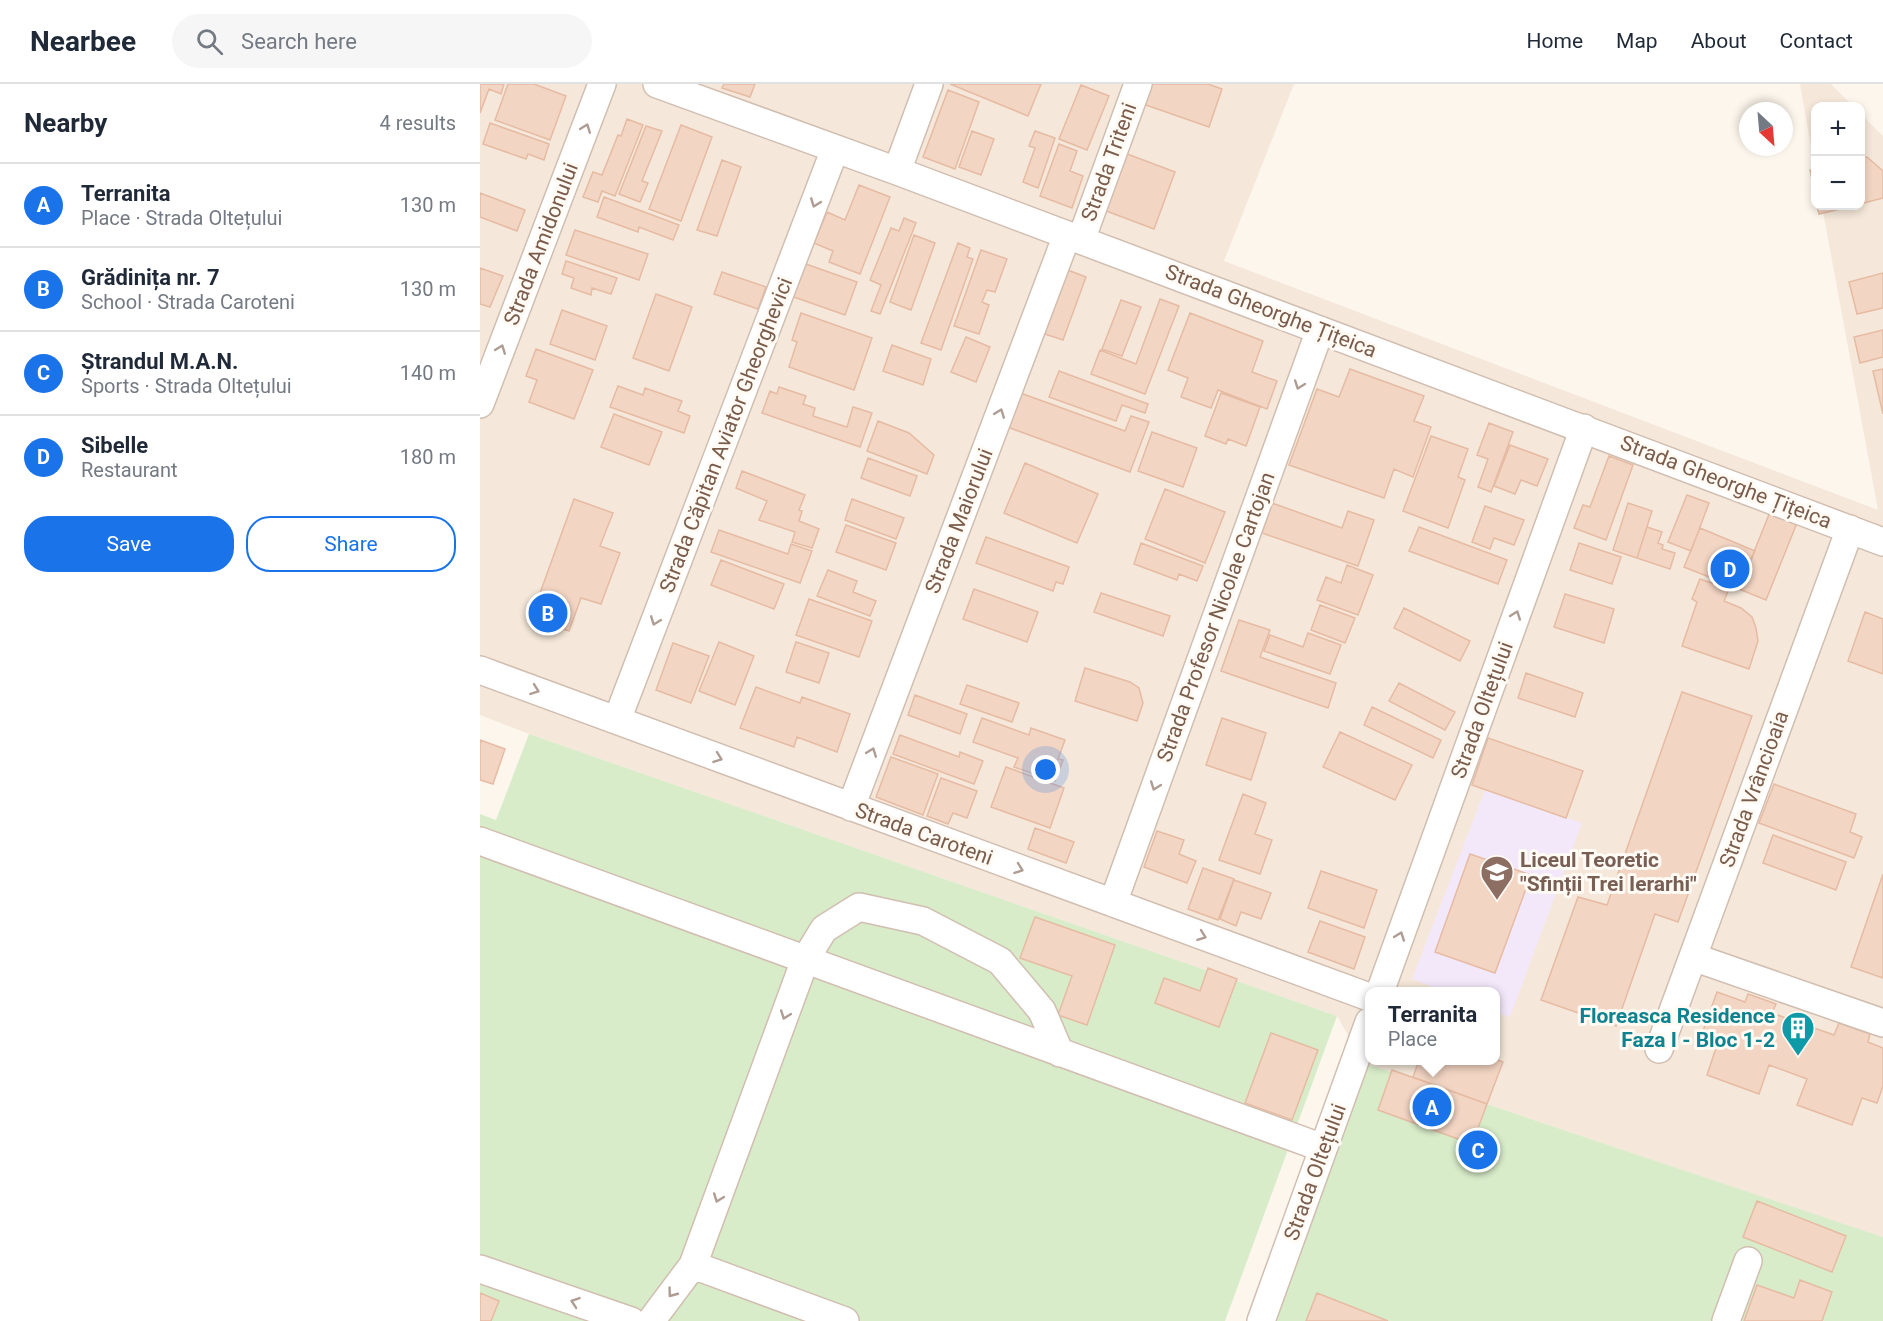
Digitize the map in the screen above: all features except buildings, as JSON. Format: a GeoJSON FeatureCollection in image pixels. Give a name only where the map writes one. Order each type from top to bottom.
{"type":"FeatureCollection","features":[{"type":"Feature","properties":{"kind":"street","name":"Strada Amidonului"},"geometry":{"type":"LineString","coordinates":[[480,404],[603,84]]}},
{"type":"Feature","properties":{"kind":"street","name":"Strada Gheorghe Țițeica"},"geometry":{"type":"LineString","coordinates":[[657,84],[897,171],[1883,542]]}},
{"type":"Feature","properties":{"kind":"street"},"geometry":{"type":"LineString","coordinates":[[897,171],[929,84]]}},
{"type":"Feature","properties":{"kind":"street","name":"Strada Triteni"},"geometry":{"type":"LineString","coordinates":[[1074,238],[1138,84]]}},
{"type":"Feature","properties":{"kind":"street","name":"Strada Căpitan Aviator Gheorghevici"},"geometry":{"type":"LineString","coordinates":[[617,720],[835,149]]}},
{"type":"Feature","properties":{"kind":"street","name":"Strada Maiorului"},"geometry":{"type":"LineString","coordinates":[[851,807],[1074,238]]}},
{"type":"Feature","properties":{"kind":"street","name":"Strada Profesor Nicolae Cartojan"},"geometry":{"type":"LineString","coordinates":[[1113,903],[1320,330]]}},
{"type":"Feature","properties":{"kind":"street","name":"Strada Oltețului"},"geometry":{"type":"LineString","coordinates":[[1382,987],[1584,428]]}},
{"type":"Feature","properties":{"kind":"street","name":"Strada Vrâncioaia"},"geometry":{"type":"LineString","coordinates":[[1659,1049],[1850,529]]}},
{"type":"Feature","properties":{"kind":"street","name":"Strada Caroteni"},"geometry":{"type":"LineString","coordinates":[[480,670],[1365,996]]}},
{"type":"Feature","properties":{"kind":"street"},"geometry":{"type":"LineString","coordinates":[[480,842],[1323,1148]]}},
{"type":"Feature","properties":{"kind":"street"},"geometry":{"type":"LineString","coordinates":[[651,1321],[693,1265],[805,960],[824,928],[859,907],[923,921],[1000,961],[1041,1011],[1060,1053]]}},
{"type":"Feature","properties":{"kind":"street"},"geometry":{"type":"LineString","coordinates":[[1693,957],[1883,1023]]}},
{"type":"Feature","properties":{"kind":"street","name":"Strada Oltețului"},"geometry":{"type":"LineString","coordinates":[[1261,1321],[1365,1033]]}},
{"type":"Feature","properties":{"kind":"street"},"geometry":{"type":"LineString","coordinates":[[1726,1321],[1748,1261]]}},
{"type":"Feature","properties":{"kind":"street"},"geometry":{"type":"LineString","coordinates":[[693,1265],[845,1321]]}},
{"type":"Feature","properties":{"kind":"street"},"geometry":{"type":"LineString","coordinates":[[480,1269],[631,1321]]}},
{"type":"Feature","properties":{"kind":"shaded area"},"geometry":{"type":"Polygon","coordinates":[[[480,84],[1294,84],[1224,261],[1878,510],[1823,210],[1865,210],[1865,118],[1883,136],[1883,1237],[1370,1065],[1500,1065],[1500,987],[1365,987],[1365,1063],[1337,1016],[480,715],[480,84]]]}},
{"type":"Feature","properties":{"kind":"shaded area"},"geometry":{"type":"Polygon","coordinates":[[[1800,84],[1831,84],[1849,102],[1811,102],[1811,147],[1800,84]]]}},
{"type":"Feature","properties":{"kind":"shaded area","name":"Liceul Teoretic \"Sfinții Trei Ierarhi\""},"geometry":{"type":"Polygon","coordinates":[[[1485,790],[1582,823],[1510,1017],[1500,1014],[1500,987],[1433,987],[1412,979],[1485,790]]]}},
{"type":"Feature","properties":{"kind":"green space"},"geometry":{"type":"Polygon","coordinates":[[[529,734],[1337,1016],[1225,1321],[480,1321],[480,814],[496,820],[529,734]]]}},
{"type":"Feature","properties":{"kind":"green space"},"geometry":{"type":"Polygon","coordinates":[[[1364,1063],[1883,1237],[1883,1321],[1268,1321],[1364,1063]]]}},
{"type":"Feature","properties":{"kind":"place","name":"Sibelle"},"geometry":{"type":"Point","coordinates":[1730,569]}},
{"type":"Feature","properties":{"kind":"place","name":"Grădinița nr. 7"},"geometry":{"type":"Point","coordinates":[548,613]}},
{"type":"Feature","properties":{"kind":"place","name":"Liceul Teoretic \"Sfinții Trei Ierarhi\""},"geometry":{"type":"Point","coordinates":[1497,901]}},
{"type":"Feature","properties":{"kind":"place","name":"Floreasca Residence Faza I - Bloc 1-2"},"geometry":{"type":"Point","coordinates":[1798,1057]}},
{"type":"Feature","properties":{"kind":"place","name":"Terranita"},"geometry":{"type":"Point","coordinates":[1432,1107]}},
{"type":"Feature","properties":{"kind":"place","name":"Ștrandul M.A.N."},"geometry":{"type":"Point","coordinates":[1478,1150]}}]}
